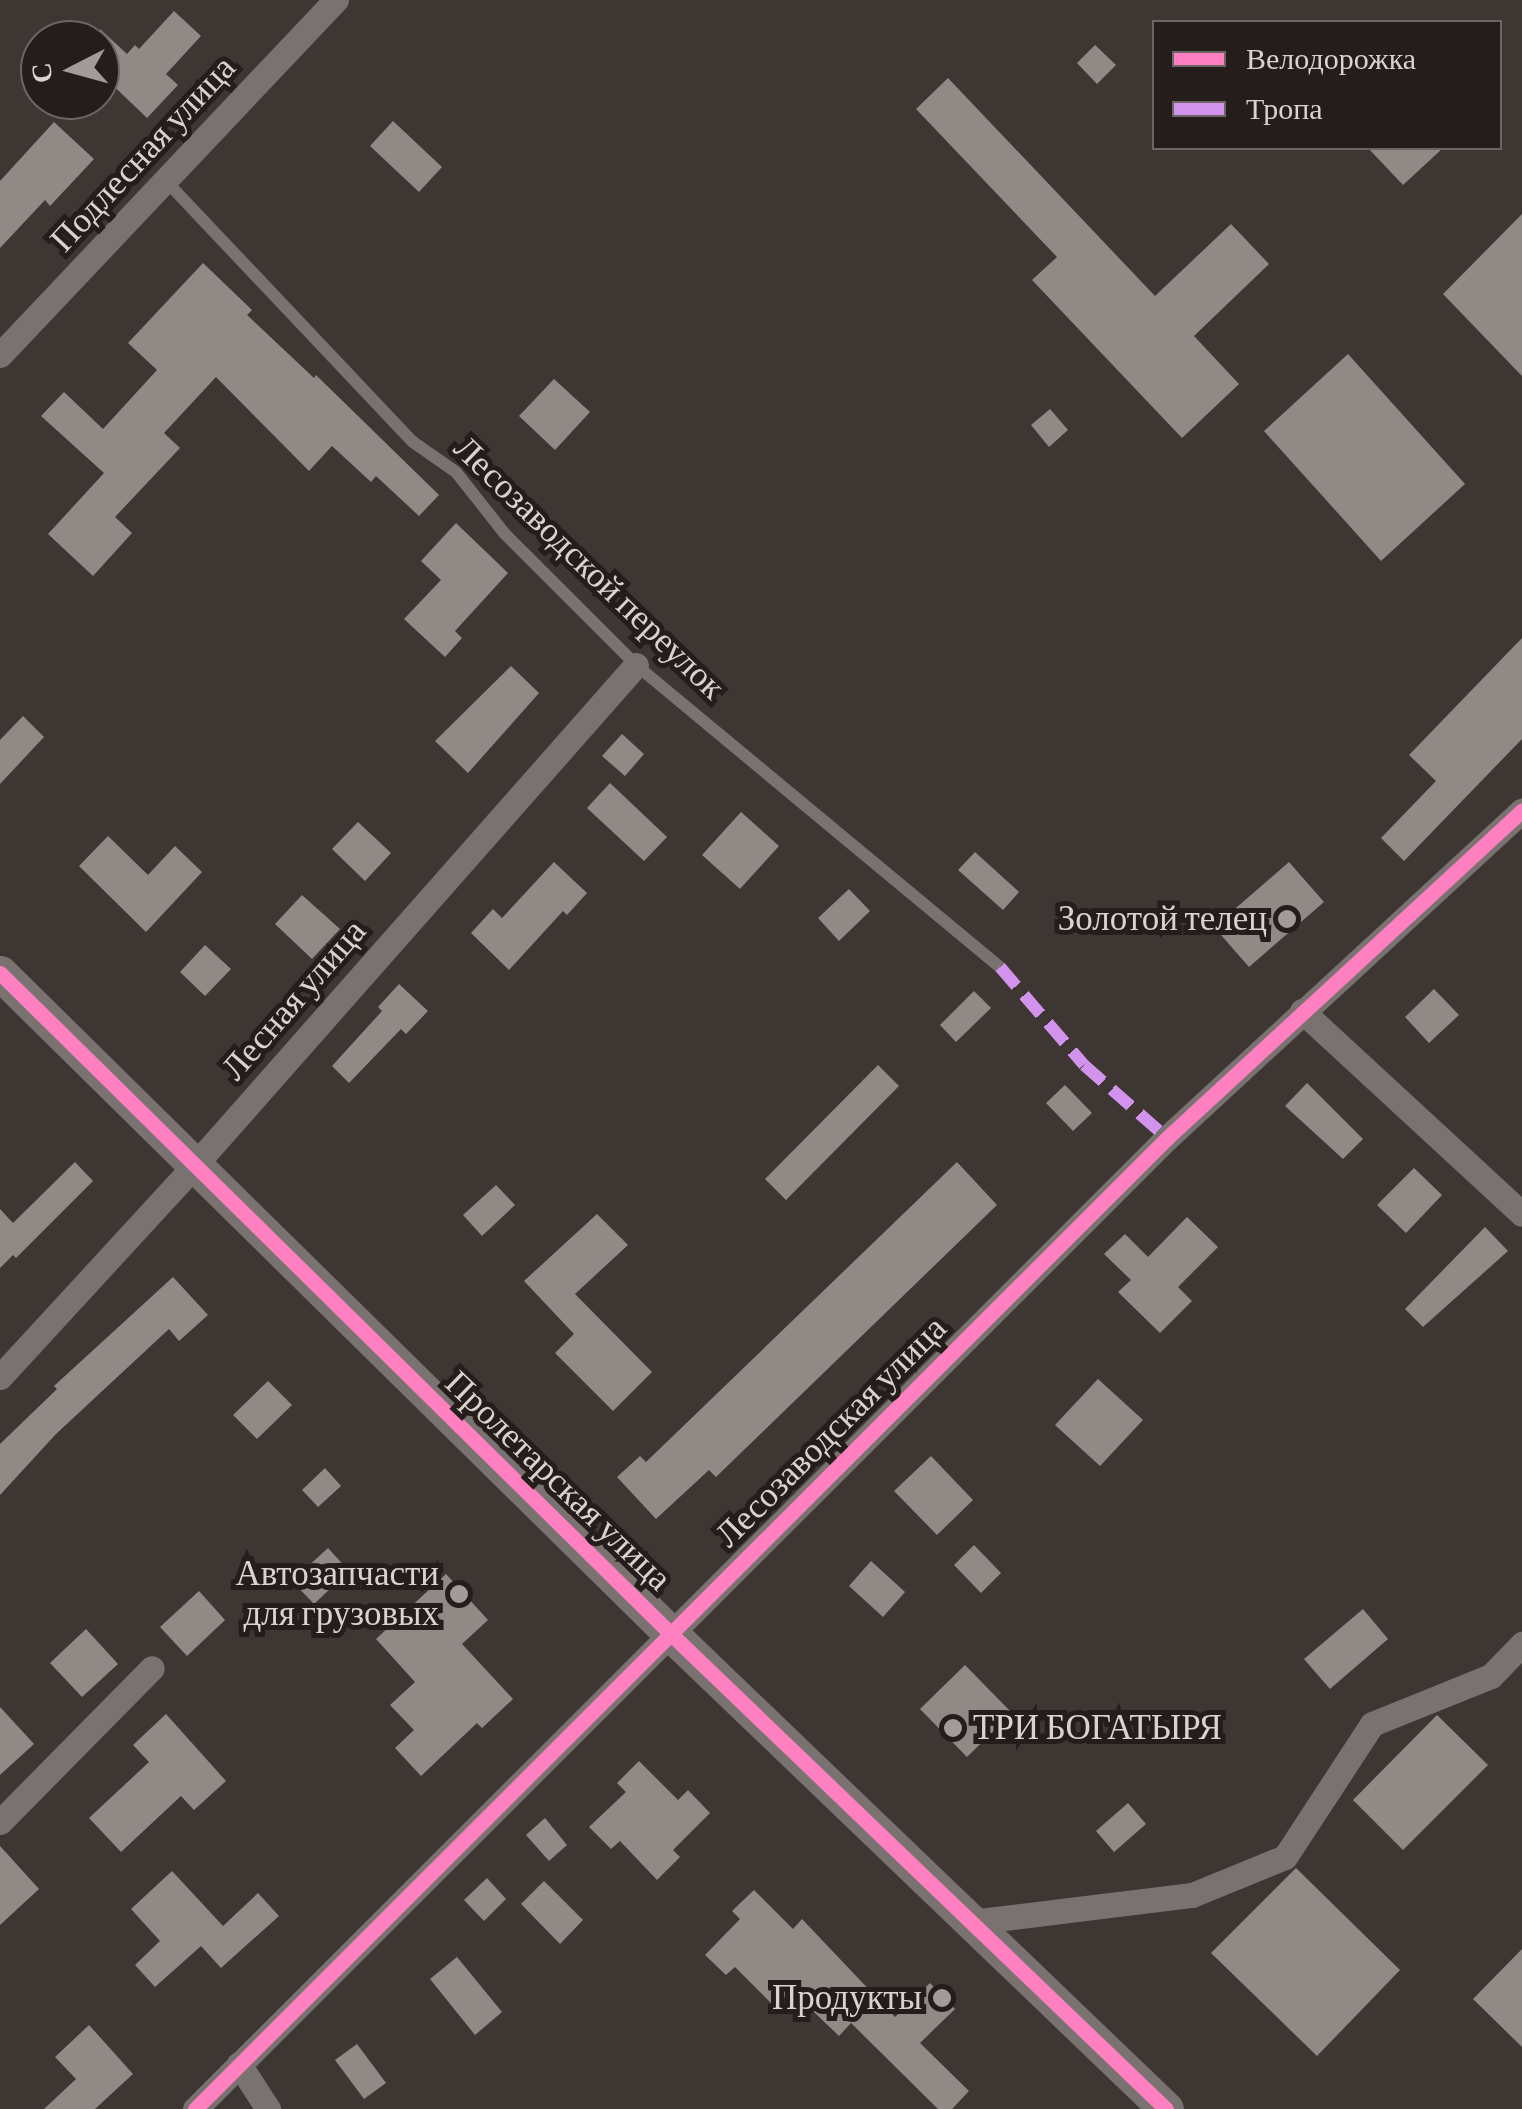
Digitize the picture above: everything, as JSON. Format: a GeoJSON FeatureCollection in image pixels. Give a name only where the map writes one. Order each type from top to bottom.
{"type":"FeatureCollection","features":[{"type":"Feature","properties":{"kind":"street","name":"Подлесная улица"},"geometry":{"type":"LineString","coordinates":[[0,356],[336,0]]}},
{"type":"Feature","properties":{"kind":"street","name":"Лесная улица"},"geometry":{"type":"LineString","coordinates":[[0,1377],[194,1166],[636,665]]}},
{"type":"Feature","properties":{"kind":"street","name":"Лесозаводская улица"},"geometry":{"type":"LineString","coordinates":[[195,2109],[1167,1138],[1522,810]]}},
{"type":"Feature","properties":{"kind":"street","name":"Пролетарская улица"},"geometry":{"type":"LineString","coordinates":[[0,974],[671,1634],[1166,2109]]}},
{"type":"Feature","properties":{"kind":"street"},"geometry":{"type":"LineString","coordinates":[[1302,1010],[1522,1214]]}},
{"type":"Feature","properties":{"kind":"street"},"geometry":{"type":"LineString","coordinates":[[970,1922],[1192,1895],[1286,1858],[1372,1724],[1491,1676],[1522,1644]]}},
{"type":"Feature","properties":{"kind":"street"},"geometry":{"type":"LineString","coordinates":[[0,1822],[152,1668]]}},
{"type":"Feature","properties":{"kind":"street"},"geometry":{"type":"LineString","coordinates":[[239,2064],[268,2109]]}},
{"type":"Feature","properties":{"kind":"lane","name":"Лесозаводской переулок"},"geometry":{"type":"LineString","coordinates":[[166,181],[414,442],[456,472],[504,534],[636,665],[1000,967]]}},
{"type":"Feature","properties":{"kind":"building"},"geometry":{"type":"Polygon","coordinates":[[[174,11],[201,36],[166,74],[178,85],[147,118],[120,92],[120,48],[127,54],[135,45],[139,49],[174,11]]]}},
{"type":"Feature","properties":{"kind":"building"},"geometry":{"type":"Polygon","coordinates":[[[1095,45],[1116,65],[1097,84],[1077,63],[1095,45]]]}},
{"type":"Feature","properties":{"kind":"building"},"geometry":{"type":"Polygon","coordinates":[[[948,78],[1155,296],[1231,224],[1269,264],[1194,336],[1239,384],[1182,438],[1032,280],[1057,257],[916,109],[948,78]]]}},
{"type":"Feature","properties":{"kind":"building"},"geometry":{"type":"Polygon","coordinates":[[[393,121],[442,167],[419,192],[370,146],[393,121]]]}},
{"type":"Feature","properties":{"kind":"building"},"geometry":{"type":"Polygon","coordinates":[[[54,122],[94,159],[50,206],[45,200],[0,248],[0,181],[54,122]]]}},
{"type":"Feature","properties":{"kind":"building"},"geometry":{"type":"Polygon","coordinates":[[[1370,150],[1441,150],[1403,185],[1370,150]]]}},
{"type":"Feature","properties":{"kind":"building"},"geometry":{"type":"Polygon","coordinates":[[[1522,214],[1522,376],[1443,294],[1522,214]]]}},
{"type":"Feature","properties":{"kind":"building"},"geometry":{"type":"Polygon","coordinates":[[[203,263],[252,310],[247,315],[314,378],[316,375],[439,495],[419,516],[376,476],[371,482],[332,446],[309,471],[216,377],[164,433],[180,448],[115,517],[132,533],[93,576],[48,534],[104,473],[41,416],[64,392],[103,429],[157,370],[128,343],[203,263]]]}},
{"type":"Feature","properties":{"kind":"building"},"geometry":{"type":"Polygon","coordinates":[[[1348,354],[1465,484],[1381,561],[1264,431],[1348,354]]]}},
{"type":"Feature","properties":{"kind":"building"},"geometry":{"type":"Polygon","coordinates":[[[554,379],[590,412],[555,450],[519,416],[554,379]]]}},
{"type":"Feature","properties":{"kind":"building"},"geometry":{"type":"Polygon","coordinates":[[[1050,409],[1068,430],[1049,447],[1031,425],[1050,409]]]}},
{"type":"Feature","properties":{"kind":"building"},"geometry":{"type":"Polygon","coordinates":[[[456,523],[508,573],[455,631],[462,638],[445,657],[404,619],[441,580],[421,561],[456,523]]]}},
{"type":"Feature","properties":{"kind":"building"},"geometry":{"type":"Polygon","coordinates":[[[1522,638],[1522,739],[1404,861],[1381,838],[1436,781],[1409,755],[1522,638]]]}},
{"type":"Feature","properties":{"kind":"building"},"geometry":{"type":"Polygon","coordinates":[[[511,666],[539,693],[468,773],[435,741],[511,666]]]}},
{"type":"Feature","properties":{"kind":"building"},"geometry":{"type":"Polygon","coordinates":[[[23,716],[44,737],[0,784],[0,740],[23,716]]]}},
{"type":"Feature","properties":{"kind":"building"},"geometry":{"type":"Polygon","coordinates":[[[622,734],[644,754],[625,776],[602,756],[622,734]]]}},
{"type":"Feature","properties":{"kind":"building"},"geometry":{"type":"Polygon","coordinates":[[[610,783],[667,837],[644,861],[587,808],[610,783]]]}},
{"type":"Feature","properties":{"kind":"building"},"geometry":{"type":"Polygon","coordinates":[[[741,812],[779,846],[740,889],[702,855],[741,812]]]}},
{"type":"Feature","properties":{"kind":"building"},"geometry":{"type":"Polygon","coordinates":[[[358,822],[391,853],[365,881],[332,849],[358,822]]]}},
{"type":"Feature","properties":{"kind":"building"},"geometry":{"type":"Polygon","coordinates":[[[108,836],[148,875],[175,846],[202,872],[146,932],[79,866],[108,836]]]}},
{"type":"Feature","properties":{"kind":"building"},"geometry":{"type":"Polygon","coordinates":[[[975,852],[1019,892],[1003,910],[958,870],[975,852]]]}},
{"type":"Feature","properties":{"kind":"building"},"geometry":{"type":"Polygon","coordinates":[[[554,862],[587,893],[567,915],[563,911],[509,970],[471,933],[493,909],[502,918],[554,862]]]}},
{"type":"Feature","properties":{"kind":"building"},"geometry":{"type":"Polygon","coordinates":[[[1289,862],[1324,902],[1249,967],[1214,927],[1289,862]]]}},
{"type":"Feature","properties":{"kind":"building"},"geometry":{"type":"Polygon","coordinates":[[[849,889],[870,911],[839,941],[818,918],[849,889]]]}},
{"type":"Feature","properties":{"kind":"building"},"geometry":{"type":"Polygon","coordinates":[[[302,895],[340,929],[312,959],[275,924],[302,895]]]}},
{"type":"Feature","properties":{"kind":"building"},"geometry":{"type":"Polygon","coordinates":[[[205,945],[231,969],[205,996],[180,972],[205,945]]]}},
{"type":"Feature","properties":{"kind":"building"},"geometry":{"type":"Polygon","coordinates":[[[399,984],[428,1011],[406,1034],[401,1029],[349,1083],[332,1066],[382,1011],[378,1007],[399,984]]]}},
{"type":"Feature","properties":{"kind":"building"},"geometry":{"type":"Polygon","coordinates":[[[1434,989],[1459,1015],[1429,1043],[1405,1017],[1434,989]]]}},
{"type":"Feature","properties":{"kind":"building"},"geometry":{"type":"Polygon","coordinates":[[[974,991],[991,1008],[956,1042],[940,1025],[974,991]]]}},
{"type":"Feature","properties":{"kind":"building"},"geometry":{"type":"Polygon","coordinates":[[[878,1065],[899,1086],[786,1200],[765,1179],[878,1065]]]}},
{"type":"Feature","properties":{"kind":"building"},"geometry":{"type":"Polygon","coordinates":[[[1307,1083],[1363,1139],[1343,1159],[1285,1106],[1307,1083]]]}},
{"type":"Feature","properties":{"kind":"building"},"geometry":{"type":"Polygon","coordinates":[[[1065,1085],[1092,1113],[1073,1131],[1046,1103],[1065,1085]]]}},
{"type":"Feature","properties":{"kind":"building"},"geometry":{"type":"Polygon","coordinates":[[[75,1162],[93,1181],[16,1258],[13,1255],[0,1268],[0,1209],[13,1223],[75,1162]]]}},
{"type":"Feature","properties":{"kind":"building"},"geometry":{"type":"Polygon","coordinates":[[[957,1162],[997,1205],[716,1477],[709,1470],[656,1519],[617,1477],[640,1456],[646,1462],[957,1162]]]}},
{"type":"Feature","properties":{"kind":"building"},"geometry":{"type":"Polygon","coordinates":[[[1414,1168],[1442,1195],[1406,1233],[1377,1205],[1414,1168]]]}},
{"type":"Feature","properties":{"kind":"building"},"geometry":{"type":"Polygon","coordinates":[[[496,1185],[515,1205],[482,1236],[463,1215],[496,1185]]]}},
{"type":"Feature","properties":{"kind":"building"},"geometry":{"type":"Polygon","coordinates":[[[597,1214],[628,1245],[575,1294],[652,1372],[613,1411],[555,1353],[574,1334],[524,1281],[597,1214]]]}},
{"type":"Feature","properties":{"kind":"building"},"geometry":{"type":"Polygon","coordinates":[[[1187,1217],[1218,1247],[1178,1287],[1192,1301],[1160,1333],[1118,1292],[1131,1280],[1104,1254],[1125,1234],[1148,1257],[1187,1217]]]}},
{"type":"Feature","properties":{"kind":"building"},"geometry":{"type":"Polygon","coordinates":[[[1485,1227],[1508,1251],[1423,1327],[1405,1309],[1485,1227]]]}},
{"type":"Feature","properties":{"kind":"building"},"geometry":{"type":"Polygon","coordinates":[[[173,1277],[208,1315],[179,1341],[169,1329],[56,1434],[0,1495],[0,1444],[57,1389],[54,1386],[173,1277]]]}},
{"type":"Feature","properties":{"kind":"building"},"geometry":{"type":"Polygon","coordinates":[[[1098,1379],[1143,1420],[1100,1466],[1055,1425],[1098,1379]]]}},
{"type":"Feature","properties":{"kind":"building"},"geometry":{"type":"Polygon","coordinates":[[[268,1381],[292,1405],[257,1439],[233,1415],[268,1381]]]}},
{"type":"Feature","properties":{"kind":"building"},"geometry":{"type":"Polygon","coordinates":[[[931,1456],[973,1500],[937,1535],[894,1491],[931,1456]]]}},
{"type":"Feature","properties":{"kind":"building"},"geometry":{"type":"Polygon","coordinates":[[[325,1468],[341,1486],[318,1507],[302,1490],[325,1468]]]}},
{"type":"Feature","properties":{"kind":"building"},"geometry":{"type":"Polygon","coordinates":[[[974,1545],[1001,1573],[981,1593],[954,1565],[974,1545]]]}},
{"type":"Feature","properties":{"kind":"building"},"geometry":{"type":"Polygon","coordinates":[[[328,1548],[349,1571],[314,1604],[292,1581],[328,1548]]]}},
{"type":"Feature","properties":{"kind":"building"},"geometry":{"type":"Polygon","coordinates":[[[871,1561],[905,1592],[883,1617],[849,1586],[871,1561]]]}},
{"type":"Feature","properties":{"kind":"building"},"geometry":{"type":"Polygon","coordinates":[[[446,1574],[488,1620],[462,1644],[513,1699],[482,1728],[477,1723],[421,1776],[395,1748],[414,1730],[390,1705],[415,1682],[376,1639],[446,1574]]]}},
{"type":"Feature","properties":{"kind":"building"},"geometry":{"type":"Polygon","coordinates":[[[199,1591],[225,1620],[187,1656],[160,1627],[199,1591]]]}},
{"type":"Feature","properties":{"kind":"building"},"geometry":{"type":"Polygon","coordinates":[[[1363,1609],[1388,1639],[1330,1689],[1304,1659],[1363,1609]]]}},
{"type":"Feature","properties":{"kind":"building"},"geometry":{"type":"Polygon","coordinates":[[[86,1629],[118,1664],[82,1697],[50,1663],[86,1629]]]}},
{"type":"Feature","properties":{"kind":"building"},"geometry":{"type":"Polygon","coordinates":[[[965,1665],[1012,1713],[967,1757],[920,1709],[965,1665]]]}},
{"type":"Feature","properties":{"kind":"building"},"geometry":{"type":"Polygon","coordinates":[[[0,1707],[34,1744],[0,1775],[0,1707]]]}},
{"type":"Feature","properties":{"kind":"building"},"geometry":{"type":"Polygon","coordinates":[[[166,1714],[226,1781],[194,1810],[181,1796],[121,1852],[89,1818],[149,1762],[133,1745],[166,1714]]]}},
{"type":"Feature","properties":{"kind":"building"},"geometry":{"type":"Polygon","coordinates":[[[1437,1715],[1488,1765],[1403,1850],[1353,1800],[1437,1715]]]}},
{"type":"Feature","properties":{"kind":"building"},"geometry":{"type":"Polygon","coordinates":[[[639,1761],[678,1800],[688,1790],[710,1813],[673,1850],[680,1857],[657,1880],[620,1841],[611,1849],[589,1827],[626,1792],[617,1783],[639,1761]]]}},
{"type":"Feature","properties":{"kind":"building"},"geometry":{"type":"Polygon","coordinates":[[[1128,1803],[1146,1824],[1114,1852],[1096,1831],[1128,1803]]]}},
{"type":"Feature","properties":{"kind":"building"},"geometry":{"type":"Polygon","coordinates":[[[545,1818],[567,1845],[549,1861],[526,1835],[545,1818]]]}},
{"type":"Feature","properties":{"kind":"building"},"geometry":{"type":"Polygon","coordinates":[[[0,1846],[39,1889],[0,1925],[0,1846]]]}},
{"type":"Feature","properties":{"kind":"building"},"geometry":{"type":"Polygon","coordinates":[[[1296,1868],[1400,1970],[1317,2056],[1211,1953],[1296,1868]]]}},
{"type":"Feature","properties":{"kind":"building"},"geometry":{"type":"Polygon","coordinates":[[[172,1871],[223,1926],[258,1893],[279,1916],[221,1968],[201,1946],[155,1987],[135,1965],[160,1941],[131,1909],[172,1871]]]}},
{"type":"Feature","properties":{"kind":"building"},"geometry":{"type":"Polygon","coordinates":[[[487,1878],[506,1899],[484,1921],[464,1900],[487,1878]]]}},
{"type":"Feature","properties":{"kind":"building"},"geometry":{"type":"Polygon","coordinates":[[[544,1881],[583,1920],[560,1944],[521,1904],[544,1881]]]}},
{"type":"Feature","properties":{"kind":"building"},"geometry":{"type":"Polygon","coordinates":[[[754,1890],[793,1929],[802,1919],[895,2017],[930,1983],[955,2009],[920,2043],[969,2091],[952,2109],[938,2109],[851,2023],[839,2036],[791,1990],[775,2007],[735,1967],[726,1975],[705,1955],[740,1919],[732,1911],[754,1890]]]}},
{"type":"Feature","properties":{"kind":"building"},"geometry":{"type":"Polygon","coordinates":[[[1522,1949],[1522,2047],[1473,1999],[1522,1949]]]}},
{"type":"Feature","properties":{"kind":"building"},"geometry":{"type":"Polygon","coordinates":[[[457,1957],[502,2012],[475,2035],[430,1979],[457,1957]]]}},
{"type":"Feature","properties":{"kind":"building"},"geometry":{"type":"Polygon","coordinates":[[[89,2025],[133,2074],[95,2109],[44,2109],[76,2079],[55,2057],[89,2025]]]}},
{"type":"Feature","properties":{"kind":"building"},"geometry":{"type":"Polygon","coordinates":[[[357,2044],[386,2083],[364,2099],[335,2060],[357,2044]]]}},
{"type":"Feature","properties":{"kind":"marked path"},"geometry":{"type":"LineString","coordinates":[[1000,967],[1084,1065],[1167,1138]]}},
{"type":"Feature","properties":{"kind":"cycle path"},"geometry":{"type":"LineString","coordinates":[[195,2109],[1167,1138],[1522,810]]}},
{"type":"Feature","properties":{"kind":"cycle path"},"geometry":{"type":"LineString","coordinates":[[0,973],[671,1634],[1166,2109]]}},
{"type":"Feature","properties":{"kind":"place","name":"Золотой телец"},"geometry":{"type":"Point","coordinates":[1287,919]}},
{"type":"Feature","properties":{"kind":"place","name":"Автозапчасти для грузовых"},"geometry":{"type":"Point","coordinates":[459,1594]}},
{"type":"Feature","properties":{"kind":"place","name":"ТРИ БОГАТЫРЯ"},"geometry":{"type":"Point","coordinates":[953,1728]}},
{"type":"Feature","properties":{"kind":"place","name":"Продукты"},"geometry":{"type":"Point","coordinates":[942,1998]}}]}
